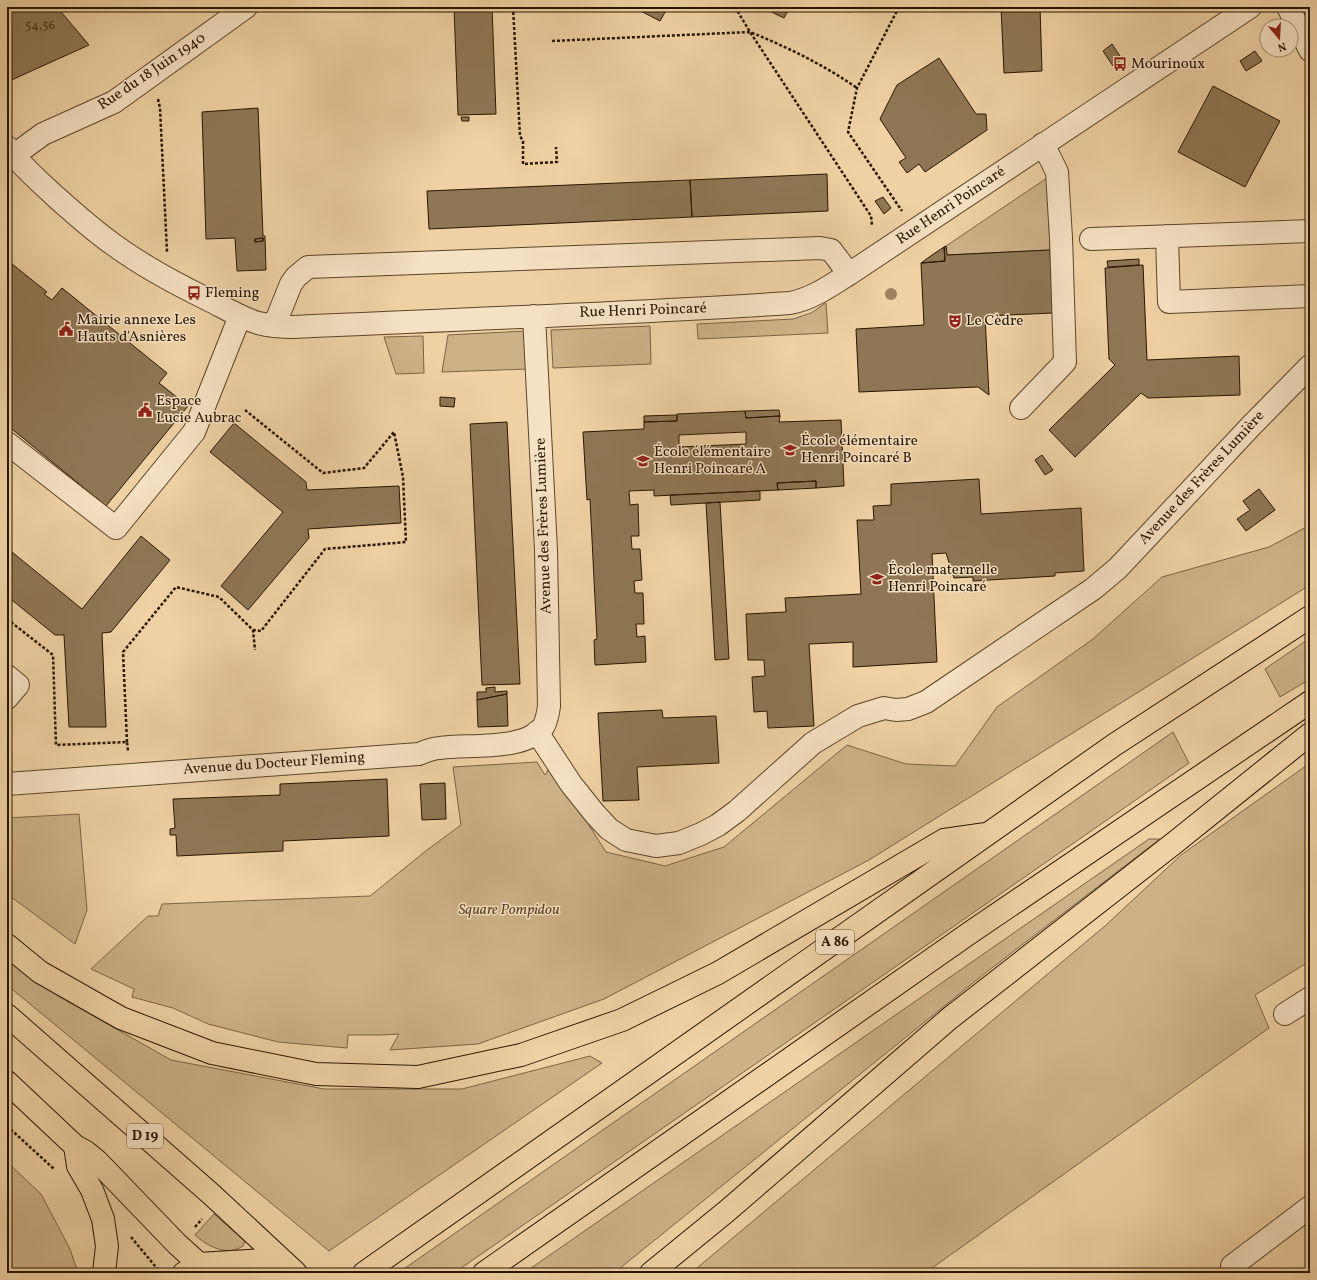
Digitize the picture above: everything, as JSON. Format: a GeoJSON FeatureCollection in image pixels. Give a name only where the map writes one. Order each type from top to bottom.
{"type":"FeatureCollection","features":[{"type":"Feature","properties":{"kind":"main road","name":"A 86"},"geometry":{"type":"LineString","coordinates":[[364,1273],[1114,745],[1310,617]]}},
{"type":"Feature","properties":{"kind":"main road"},"geometry":{"type":"LineString","coordinates":[[484,1273],[971,932],[1310,702]]}},
{"type":"Feature","properties":{"kind":"main road"},"geometry":{"type":"LineString","coordinates":[[651,1273],[727,1211],[950,1018],[1310,734]]}},
{"type":"Feature","properties":{"kind":"main road"},"geometry":{"type":"LineString","coordinates":[[7,945],[40,972],[121,1018],[212,1053],[316,1074],[418,1077],[521,1055],[622,1020],[718,973],[944,840],[989,834]]}},
{"type":"Feature","properties":{"kind":"main road","name":"D 19"},"geometry":{"type":"LineString","coordinates":[[7,1015],[211,1194],[288,1266]]}},
{"type":"Feature","properties":{"kind":"main road"},"geometry":{"type":"LineString","coordinates":[[7,1082],[75,1146],[86,1152],[97,1161],[177,1244],[197,1270],[288,1266]]}},
{"type":"Feature","properties":{"kind":"main road"},"geometry":{"type":"LineString","coordinates":[[75,1146],[78,1166],[92,1190],[103,1219],[107,1246],[104,1273]]}},
{"type":"Feature","properties":{"kind":"street","name":"Rue du 18 Juin 1940"},"geometry":{"type":"LineString","coordinates":[[10,151],[43,134],[106,106],[152,75],[246,7]]}},
{"type":"Feature","properties":{"kind":"street","name":"Rue Henri Poincaré"},"geometry":{"type":"LineString","coordinates":[[10,151],[43,185],[100,235],[115,246],[166,278],[240,316],[258,323],[274,326],[294,327],[673,310],[790,303],[801,301],[813,296],[849,274],[1250,7]]}},
{"type":"Feature","properties":{"kind":"street"},"geometry":{"type":"LineString","coordinates":[[1288,7],[1310,50]]}},
{"type":"Feature","properties":{"kind":"street"},"geometry":{"type":"LineString","coordinates":[[1021,408],[1065,362],[1061,238],[1057,172],[1044,144]]}},
{"type":"Feature","properties":{"kind":"street"},"geometry":{"type":"LineString","coordinates":[[1091,239],[1310,231]]}},
{"type":"Feature","properties":{"kind":"street"},"geometry":{"type":"LineString","coordinates":[[1167,236],[1169,302],[1310,296]]}},
{"type":"Feature","properties":{"kind":"street"},"geometry":{"type":"LineString","coordinates":[[274,326],[291,284],[296,277],[308,267],[820,248],[831,250],[849,274]]}},
{"type":"Feature","properties":{"kind":"street"},"geometry":{"type":"LineString","coordinates":[[7,443],[116,528],[194,432],[240,316]]}},
{"type":"Feature","properties":{"kind":"street","name":"Avenue des Frères Lumière"},"geometry":{"type":"LineString","coordinates":[[534,316],[546,550],[549,706],[548,716],[544,726],[537,732],[571,784],[609,830],[626,840],[656,846],[679,843],[701,834],[731,815],[813,743],[832,731],[864,714],[884,708],[896,710],[908,709],[926,702],[1093,590],[1118,568],[1250,427],[1310,366]]}},
{"type":"Feature","properties":{"kind":"street"},"geometry":{"type":"LineString","coordinates":[[7,676],[18,685],[7,698]]}},
{"type":"Feature","properties":{"kind":"street","name":"Avenue du Docteur Fleming"},"geometry":{"type":"LineString","coordinates":[[7,784],[419,754],[438,748],[513,743],[527,739],[537,732]]}},
{"type":"Feature","properties":{"kind":"street"},"geometry":{"type":"LineString","coordinates":[[1285,1014],[1310,998]]}},
{"type":"Feature","properties":{"kind":"street"},"geometry":{"type":"LineString","coordinates":[[1237,1273],[1232,1266],[1310,1207]]}},
{"type":"Feature","properties":{"kind":"path"},"geometry":{"type":"LineString","coordinates":[[513,7],[520,136],[522,141],[523,164],[557,162],[556,147]]}},
{"type":"Feature","properties":{"kind":"path"},"geometry":{"type":"LineString","coordinates":[[735,7],[871,216],[872,225]]}},
{"type":"Feature","properties":{"kind":"path"},"geometry":{"type":"LineString","coordinates":[[899,7],[857,88],[848,132],[904,213]]}},
{"type":"Feature","properties":{"kind":"path"},"geometry":{"type":"LineString","coordinates":[[552,41],[750,32],[775,42],[841,77],[857,88]]}},
{"type":"Feature","properties":{"kind":"path"},"geometry":{"type":"LineString","coordinates":[[152,75],[160,108],[167,247],[166,278]]}},
{"type":"Feature","properties":{"kind":"path"},"geometry":{"type":"LineString","coordinates":[[131,774],[127,742],[123,652],[176,587],[219,597],[253,630],[261,631],[325,548],[406,542],[403,477],[394,432],[364,468],[359,470],[323,473],[245,410]]}},
{"type":"Feature","properties":{"kind":"path"},"geometry":{"type":"LineString","coordinates":[[7,619],[53,655],[56,745],[127,742]]}},
{"type":"Feature","properties":{"kind":"path"},"geometry":{"type":"LineString","coordinates":[[253,630],[255,650]]}},
{"type":"Feature","properties":{"kind":"path"},"geometry":{"type":"LineString","coordinates":[[7,1126],[58,1172]]}},
{"type":"Feature","properties":{"kind":"path"},"geometry":{"type":"LineString","coordinates":[[190,1232],[205,1216]]}},
{"type":"Feature","properties":{"kind":"path"},"geometry":{"type":"LineString","coordinates":[[128,1234],[161,1273]]}},
{"type":"Feature","properties":{"kind":"green space"},"geometry":{"type":"Polygon","coordinates":[[[1047,178],[1050,250],[947,255],[946,246],[1047,178]]]}},
{"type":"Feature","properties":{"kind":"green space"},"geometry":{"type":"Polygon","coordinates":[[[826,303],[828,333],[698,339],[697,324],[793,319],[811,313],[826,303]]]}},
{"type":"Feature","properties":{"kind":"green space"},"geometry":{"type":"Polygon","coordinates":[[[650,326],[651,364],[553,368],[551,330],[650,326]]]}},
{"type":"Feature","properties":{"kind":"green space"},"geometry":{"type":"Polygon","coordinates":[[[526,331],[528,369],[442,372],[448,335],[526,331]]]}},
{"type":"Feature","properties":{"kind":"green space"},"geometry":{"type":"Polygon","coordinates":[[[423,336],[424,373],[396,374],[384,337],[423,336]]]}},
{"type":"Feature","properties":{"kind":"green space","name":"Square Pompidou"},"geometry":{"type":"Polygon","coordinates":[[[1310,525],[1310,585],[869,860],[604,999],[478,1044],[390,1050],[399,1034],[348,1035],[347,1048],[278,1042],[208,1024],[173,1008],[132,997],[134,989],[91,969],[148,916],[158,916],[162,904],[370,896],[427,850],[461,825],[453,767],[537,762],[545,775],[551,765],[606,852],[665,866],[724,847],[847,745],[906,764],[955,766],[997,707],[1093,639],[1162,577],[1269,547],[1310,525]]]}},
{"type":"Feature","properties":{"kind":"green space"},"geometry":{"type":"Polygon","coordinates":[[[1310,638],[1310,679],[1280,697],[1265,669],[1310,638]]]}},
{"type":"Feature","properties":{"kind":"green space"},"geometry":{"type":"Polygon","coordinates":[[[1173,732],[1189,763],[454,1273],[398,1273],[1173,732]]]}},
{"type":"Feature","properties":{"kind":"green space"},"geometry":{"type":"Polygon","coordinates":[[[1310,763],[1310,961],[1255,995],[1269,1028],[925,1273],[691,1273],[1105,926],[1181,855],[1310,763]]]}},
{"type":"Feature","properties":{"kind":"green space"},"geometry":{"type":"Polygon","coordinates":[[[79,814],[87,910],[75,944],[7,894],[7,818],[79,814]]]}},
{"type":"Feature","properties":{"kind":"green space"},"geometry":{"type":"Polygon","coordinates":[[[1149,839],[1160,839],[984,974],[614,1273],[524,1273],[1149,839]]]}},
{"type":"Feature","properties":{"kind":"green space"},"geometry":{"type":"Polygon","coordinates":[[[7,958],[60,997],[171,1060],[324,1089],[462,1089],[590,1056],[602,1063],[329,1251],[7,985],[7,958]]]}},
{"type":"Feature","properties":{"kind":"green space"},"geometry":{"type":"Polygon","coordinates":[[[7,1162],[41,1194],[70,1249],[78,1273],[12,1273],[7,1267],[7,1162]]]}},
{"type":"Feature","properties":{"kind":"green space"},"geometry":{"type":"Polygon","coordinates":[[[214,1214],[245,1241],[243,1246],[230,1250],[218,1249],[205,1243],[195,1235],[214,1214]]]}},
{"type":"Feature","properties":{"kind":"building"},"geometry":{"type":"Polygon","coordinates":[[[7,7],[57,7],[89,45],[7,82],[7,7]]]}},
{"type":"Feature","properties":{"kind":"building"},"geometry":{"type":"Polygon","coordinates":[[[454,7],[492,7],[496,114],[458,115],[454,7]]]}},
{"type":"Feature","properties":{"kind":"building"},"geometry":{"type":"Polygon","coordinates":[[[633,7],[668,7],[660,21],[633,7]]]}},
{"type":"Feature","properties":{"kind":"building"},"geometry":{"type":"Polygon","coordinates":[[[761,7],[790,7],[784,18],[761,7]]]}},
{"type":"Feature","properties":{"kind":"building"},"geometry":{"type":"Polygon","coordinates":[[[839,7],[852,7],[849,12],[839,7]]]}},
{"type":"Feature","properties":{"kind":"building"},"geometry":{"type":"Polygon","coordinates":[[[1001,7],[1040,7],[1042,71],[1004,73],[1001,7]]]}},
{"type":"Feature","properties":{"kind":"building"},"geometry":{"type":"Polygon","coordinates":[[[1112,44],[1122,59],[1113,66],[1103,51],[1112,44]]]}},
{"type":"Feature","properties":{"kind":"building"},"geometry":{"type":"Polygon","coordinates":[[[1255,51],[1262,61],[1246,71],[1240,61],[1255,51]]]}},
{"type":"Feature","properties":{"kind":"building"},"geometry":{"type":"Polygon","coordinates":[[[939,58],[976,114],[986,114],[987,130],[925,172],[919,164],[907,173],[899,162],[906,158],[880,119],[897,85],[939,58]]]}},
{"type":"Feature","properties":{"kind":"building"},"geometry":{"type":"Polygon","coordinates":[[[1213,86],[1280,121],[1245,187],[1178,152],[1213,86]]]}},
{"type":"Feature","properties":{"kind":"building"},"geometry":{"type":"Polygon","coordinates":[[[258,108],[263,236],[265,236],[266,270],[237,271],[235,238],[206,239],[202,112],[258,108]],[[263,238],[255,239],[255,242],[263,241],[263,238]]]}},
{"type":"Feature","properties":{"kind":"building"},"geometry":{"type":"Polygon","coordinates":[[[461,117],[469,117],[469,121],[462,121],[461,117]]]}},
{"type":"Feature","properties":{"kind":"building"},"geometry":{"type":"Polygon","coordinates":[[[827,174],[828,211],[692,217],[690,180],[827,174]]]}},
{"type":"Feature","properties":{"kind":"building"},"geometry":{"type":"Polygon","coordinates":[[[690,180],[692,217],[429,229],[427,191],[690,180]]]}},
{"type":"Feature","properties":{"kind":"building"},"geometry":{"type":"Polygon","coordinates":[[[883,197],[891,208],[884,214],[875,201],[883,197]]]}},
{"type":"Feature","properties":{"kind":"building"},"geometry":{"type":"Polygon","coordinates":[[[263,238],[263,241],[255,242],[255,239],[263,238]]]}},
{"type":"Feature","properties":{"kind":"building","name":"Le Cèdre"},"geometry":{"type":"Polygon","coordinates":[[[946,246],[947,255],[1050,250],[1053,313],[985,316],[989,395],[978,387],[859,392],[856,329],[924,325],[921,263],[945,261],[944,247],[946,246]]]}},
{"type":"Feature","properties":{"kind":"building"},"geometry":{"type":"Polygon","coordinates":[[[944,247],[945,261],[921,263],[932,255],[944,247]]]}},
{"type":"Feature","properties":{"kind":"building"},"geometry":{"type":"Polygon","coordinates":[[[1139,259],[1139,265],[1108,267],[1107,261],[1139,259]]]}},
{"type":"Feature","properties":{"kind":"building"},"geometry":{"type":"Polygon","coordinates":[[[7,260],[47,292],[44,294],[52,300],[62,288],[167,373],[159,383],[188,406],[106,506],[7,425],[7,260]]]}},
{"type":"Feature","properties":{"kind":"building"},"geometry":{"type":"Polygon","coordinates":[[[1143,265],[1147,360],[1239,356],[1240,395],[1148,398],[1141,393],[1075,457],[1049,430],[1115,365],[1109,359],[1105,268],[1143,265]]]}},
{"type":"Feature","properties":{"kind":"building"},"geometry":{"type":"Polygon","coordinates":[[[440,397],[455,398],[454,407],[440,406],[440,397]]]}},
{"type":"Feature","properties":{"kind":"building"},"geometry":{"type":"Polygon","coordinates":[[[779,410],[780,416],[746,418],[745,411],[779,410]]]}},
{"type":"Feature","properties":{"kind":"building"},"geometry":{"type":"Polygon","coordinates":[[[745,411],[746,418],[780,416],[779,422],[841,420],[844,486],[816,488],[816,481],[777,483],[778,490],[654,496],[654,490],[629,491],[630,505],[638,504],[639,536],[631,536],[632,549],[640,549],[642,580],[634,581],[635,593],[643,593],[644,624],[636,624],[637,637],[645,636],[646,662],[595,665],[594,640],[597,639],[590,499],[587,500],[583,432],[644,429],[644,422],[677,421],[677,414],[745,411]],[[746,432],[679,435],[679,447],[746,444],[746,432]]]}},
{"type":"Feature","properties":{"kind":"building"},"geometry":{"type":"Polygon","coordinates":[[[677,415],[677,421],[644,422],[644,416],[677,415]]]}},
{"type":"Feature","properties":{"kind":"building"},"geometry":{"type":"Polygon","coordinates":[[[507,422],[520,684],[482,685],[470,424],[507,422]]]}},
{"type":"Feature","properties":{"kind":"building"},"geometry":{"type":"Polygon","coordinates":[[[234,423],[306,482],[307,490],[399,486],[401,523],[308,529],[309,538],[248,610],[221,586],[283,512],[210,452],[234,423]]]}},
{"type":"Feature","properties":{"kind":"building"},"geometry":{"type":"Polygon","coordinates":[[[1042,455],[1053,470],[1045,475],[1035,460],[1042,455]]]}},
{"type":"Feature","properties":{"kind":"building"},"geometry":{"type":"Polygon","coordinates":[[[979,479],[981,514],[1081,508],[1084,571],[1055,573],[1055,576],[973,581],[973,577],[954,578],[946,553],[932,554],[937,662],[853,667],[853,642],[809,644],[814,726],[768,728],[767,711],[754,712],[752,677],[765,676],[764,660],[748,660],[746,614],[786,612],[785,598],[861,594],[857,520],[874,520],[873,506],[891,505],[891,484],[979,479]]]}},
{"type":"Feature","properties":{"kind":"building"},"geometry":{"type":"Polygon","coordinates":[[[816,481],[816,488],[778,490],[777,483],[816,481]]]}},
{"type":"Feature","properties":{"kind":"building"},"geometry":{"type":"Polygon","coordinates":[[[1259,489],[1275,510],[1246,531],[1237,519],[1250,510],[1243,501],[1259,489]]]}},
{"type":"Feature","properties":{"kind":"building"},"geometry":{"type":"Polygon","coordinates":[[[760,491],[760,500],[671,505],[670,495],[760,491]]]}},
{"type":"Feature","properties":{"kind":"building"},"geometry":{"type":"Polygon","coordinates":[[[720,502],[729,659],[715,660],[706,503],[720,502]]]}},
{"type":"Feature","properties":{"kind":"building"},"geometry":{"type":"Polygon","coordinates":[[[141,536],[170,560],[111,632],[102,633],[106,727],[69,727],[64,635],[55,635],[7,596],[7,548],[82,609],[141,536]]]}},
{"type":"Feature","properties":{"kind":"building"},"geometry":{"type":"Polygon","coordinates":[[[495,687],[495,692],[507,691],[507,694],[477,700],[477,692],[486,692],[486,688],[495,687]]]}},
{"type":"Feature","properties":{"kind":"building"},"geometry":{"type":"Polygon","coordinates":[[[507,694],[508,726],[478,727],[477,700],[507,694]]]}},
{"type":"Feature","properties":{"kind":"building"},"geometry":{"type":"Polygon","coordinates":[[[662,710],[663,718],[716,716],[719,763],[637,767],[639,800],[603,801],[598,713],[662,710]]]}},
{"type":"Feature","properties":{"kind":"building"},"geometry":{"type":"Polygon","coordinates":[[[387,779],[389,836],[283,841],[283,851],[177,856],[176,835],[170,835],[170,829],[175,828],[173,799],[280,795],[280,784],[387,779]]]}},
{"type":"Feature","properties":{"kind":"building"},"geometry":{"type":"Polygon","coordinates":[[[445,783],[446,819],[422,820],[420,784],[445,783]]]}},
{"type":"Feature","properties":{"kind":"place","name":"Mourinoux"},"geometry":{"type":"Point","coordinates":[1120,64]}},
{"type":"Feature","properties":{"kind":"place","name":"Fleming"},"geometry":{"type":"Point","coordinates":[194,293]}},
{"type":"Feature","properties":{"kind":"place","name":"Le Cèdre"},"geometry":{"type":"Point","coordinates":[955,321]}},
{"type":"Feature","properties":{"kind":"place","name":"Mairie annexe Les Hauts d'Asnières"},"geometry":{"type":"Point","coordinates":[66,329]}},
{"type":"Feature","properties":{"kind":"place","name":"Espace Lucie Aubrac"},"geometry":{"type":"Point","coordinates":[145,410]}},
{"type":"Feature","properties":{"kind":"place","name":"École élémentaire Henri Poincaré B"},"geometry":{"type":"Point","coordinates":[790,450]}},
{"type":"Feature","properties":{"kind":"place","name":"École élémentaire Henri Poincaré A"},"geometry":{"type":"Point","coordinates":[643,461]}},
{"type":"Feature","properties":{"kind":"place","name":"École maternelle Henri Poincaré"},"geometry":{"type":"Point","coordinates":[877,579]}}]}
